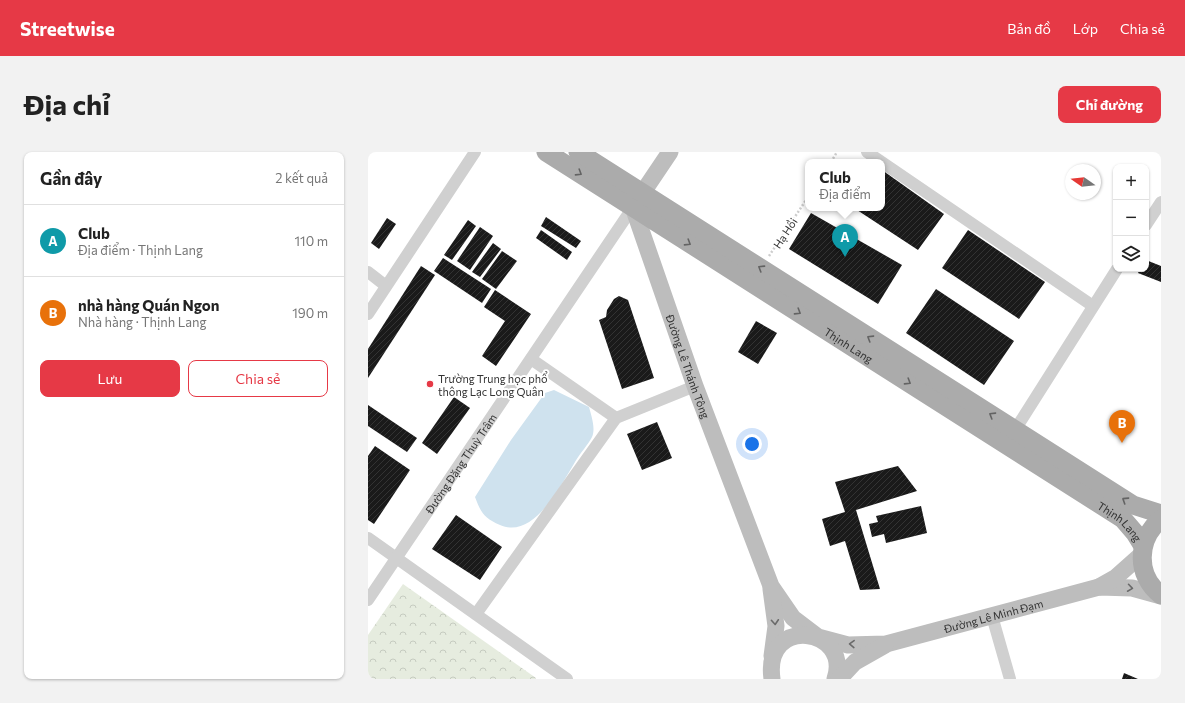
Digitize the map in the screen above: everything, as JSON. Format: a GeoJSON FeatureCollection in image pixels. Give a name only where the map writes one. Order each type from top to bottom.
{"type":"FeatureCollection","features":[{"type":"Feature","properties":{"kind":"main road","name":"Thịnh Lang"},"geometry":{"type":"LineString","coordinates":[[546,152],[638,200],[761,268],[1132,505],[1161,514]]}},
{"type":"Feature","properties":{"kind":"main road","name":"Thịnh Lang"},"geometry":{"type":"LineString","coordinates":[[578,152],[638,200],[1123,519],[1132,529],[1142,550]]}},
{"type":"Feature","properties":{"kind":"main road"},"geometry":{"type":"LineString","coordinates":[[638,200],[670,152]]}},
{"type":"Feature","properties":{"kind":"main road","name":"Đường Lê Thánh Tông"},"geometry":{"type":"LineString","coordinates":[[638,200],[695,386],[771,586],[776,626],[770,668],[772,679]]}},
{"type":"Feature","properties":{"kind":"main road"},"geometry":{"type":"LineString","coordinates":[[1161,519],[1151,528],[1142,550],[1143,567],[1147,579],[1161,595]]}},
{"type":"Feature","properties":{"kind":"main road","name":"Đường Lê Minh Đạm"},"geometry":{"type":"LineString","coordinates":[[886,644],[1099,587],[1115,578],[1142,550]]}},
{"type":"Feature","properties":{"kind":"main road","name":"Đường Lê Thánh Tông"},"geometry":{"type":"LineString","coordinates":[[771,586],[793,618],[827,644],[833,652],[837,663],[835,679]]}},
{"type":"Feature","properties":{"kind":"main road","name":"Đường Lê Minh Đạm"},"geometry":{"type":"LineString","coordinates":[[1099,587],[1132,588],[1161,595]]}},
{"type":"Feature","properties":{"kind":"main road"},"geometry":{"type":"LineString","coordinates":[[772,657],[778,647],[786,640],[796,636],[807,635],[848,645],[886,644]]}},
{"type":"Feature","properties":{"kind":"main road"},"geometry":{"type":"LineString","coordinates":[[839,679],[855,662],[886,644]]}},
{"type":"Feature","properties":{"kind":"street"},"geometry":{"type":"LineString","coordinates":[[368,314],[475,152]]}},
{"type":"Feature","properties":{"kind":"street"},"geometry":{"type":"LineString","coordinates":[[867,152],[885,157],[1093,306]]}},
{"type":"Feature","properties":{"kind":"street","name":"Đường Đặng Thuỳ Trâm"},"geometry":{"type":"LineString","coordinates":[[368,600],[638,200]]}},
{"type":"Feature","properties":{"kind":"street"},"geometry":{"type":"LineString","coordinates":[[1149,220],[1161,202]]}},
{"type":"Feature","properties":{"kind":"street"},"geometry":{"type":"LineString","coordinates":[[368,272],[386,286]]}},
{"type":"Feature","properties":{"kind":"street"},"geometry":{"type":"LineString","coordinates":[[1015,430],[1115,272]]}},
{"type":"Feature","properties":{"kind":"street"},"geometry":{"type":"LineString","coordinates":[[531,359],[616,418]]}},
{"type":"Feature","properties":{"kind":"street"},"geometry":{"type":"LineString","coordinates":[[476,614],[616,418],[695,386]]}},
{"type":"Feature","properties":{"kind":"street"},"geometry":{"type":"LineString","coordinates":[[368,538],[476,614],[559,677]]}},
{"type":"Feature","properties":{"kind":"street"},"geometry":{"type":"LineString","coordinates":[[992,616],[1010,679]]}},
{"type":"Feature","properties":{"kind":"path","name":"Hạ Hồi"},"geometry":{"type":"LineString","coordinates":[[761,268],[805,202]]}},
{"type":"Feature","properties":{"kind":"green space"},"geometry":{"type":"Polygon","coordinates":[[[403,584],[536,678],[368,679],[368,635],[403,584]]]}},
{"type":"Feature","properties":{"kind":"water"},"geometry":{"type":"Polygon","coordinates":[[[554,390],[589,407],[593,426],[592,437],[554,496],[535,518],[524,525],[512,528],[500,525],[490,520],[484,514],[475,497],[511,440],[545,393],[554,390]]]}},
{"type":"Feature","properties":{"kind":"building"},"geometry":{"type":"Polygon","coordinates":[[[885,172],[944,214],[918,250],[859,211],[885,211],[885,172]]]}},
{"type":"Feature","properties":{"kind":"building"},"geometry":{"type":"Polygon","coordinates":[[[811,213],[902,265],[878,304],[789,249],[811,213]]]}},
{"type":"Feature","properties":{"kind":"building"},"geometry":{"type":"Polygon","coordinates":[[[546,217],[581,241],[576,248],[541,226],[546,217]]]}},
{"type":"Feature","properties":{"kind":"building"},"geometry":{"type":"Polygon","coordinates":[[[387,218],[396,224],[379,249],[371,243],[387,218]]]}},
{"type":"Feature","properties":{"kind":"building"},"geometry":{"type":"Polygon","coordinates":[[[468,220],[476,226],[452,260],[444,255],[468,220]]]}},
{"type":"Feature","properties":{"kind":"building"},"geometry":{"type":"Polygon","coordinates":[[[480,227],[493,236],[470,270],[457,261],[480,227]]]}},
{"type":"Feature","properties":{"kind":"building"},"geometry":{"type":"Polygon","coordinates":[[[541,230],[572,252],[567,260],[536,238],[541,230]]]}},
{"type":"Feature","properties":{"kind":"building"},"geometry":{"type":"Polygon","coordinates":[[[968,230],[1045,282],[1019,319],[942,268],[968,230]]]}},
{"type":"Feature","properties":{"kind":"building"},"geometry":{"type":"Polygon","coordinates":[[[493,243],[501,249],[480,277],[472,272],[493,243]]]}},
{"type":"Feature","properties":{"kind":"building"},"geometry":{"type":"Polygon","coordinates":[[[502,251],[517,261],[496,289],[482,279],[502,251]]]}},
{"type":"Feature","properties":{"kind":"building"},"geometry":{"type":"Polygon","coordinates":[[[443,258],[491,289],[482,303],[434,271],[443,258]]]}},
{"type":"Feature","properties":{"kind":"building"},"geometry":{"type":"Polygon","coordinates":[[[1149,261],[1161,266],[1161,282],[1138,273],[1149,272],[1149,261]]]}},
{"type":"Feature","properties":{"kind":"building"},"geometry":{"type":"Polygon","coordinates":[[[421,266],[435,275],[368,378],[368,349],[421,266]]]}},
{"type":"Feature","properties":{"kind":"building"},"geometry":{"type":"Polygon","coordinates":[[[936,289],[1014,341],[984,385],[906,333],[936,289]]]}},
{"type":"Feature","properties":{"kind":"building"},"geometry":{"type":"Polygon","coordinates":[[[495,290],[531,314],[496,366],[482,356],[505,321],[484,307],[495,290]]]}},
{"type":"Feature","properties":{"kind":"building"},"geometry":{"type":"Polygon","coordinates":[[[619,296],[628,300],[654,378],[622,389],[599,320],[606,317],[607,310],[614,299],[619,296]]]}},
{"type":"Feature","properties":{"kind":"building"},"geometry":{"type":"Polygon","coordinates":[[[756,321],[777,333],[758,364],[738,352],[756,321]]]}},
{"type":"Feature","properties":{"kind":"building"},"geometry":{"type":"Polygon","coordinates":[[[454,397],[470,408],[437,454],[422,443],[454,397]]]}},
{"type":"Feature","properties":{"kind":"building"},"geometry":{"type":"Polygon","coordinates":[[[368,405],[417,438],[407,452],[368,426],[368,405]]]}},
{"type":"Feature","properties":{"kind":"building"},"geometry":{"type":"Polygon","coordinates":[[[657,422],[672,458],[642,470],[627,434],[657,422]]]}},
{"type":"Feature","properties":{"kind":"building"},"geometry":{"type":"Polygon","coordinates":[[[375,446],[410,470],[374,524],[368,520],[368,456],[375,446]]]}},
{"type":"Feature","properties":{"kind":"building"},"geometry":{"type":"Polygon","coordinates":[[[898,466],[917,491],[856,510],[880,589],[860,590],[845,541],[830,546],[822,519],[845,512],[835,482],[898,466]]]}},
{"type":"Feature","properties":{"kind":"building"},"geometry":{"type":"Polygon","coordinates":[[[921,506],[927,533],[886,543],[884,534],[872,537],[869,524],[878,522],[876,516],[921,506]]]}},
{"type":"Feature","properties":{"kind":"building"},"geometry":{"type":"Polygon","coordinates":[[[456,515],[502,547],[480,580],[432,549],[456,515]]]}},
{"type":"Feature","properties":{"kind":"building"},"geometry":{"type":"Polygon","coordinates":[[[1124,673],[1138,679],[1122,679],[1124,673]]]}},
{"type":"Feature","properties":{"kind":"place","name":"Club"},"geometry":{"type":"Point","coordinates":[845,257]}},
{"type":"Feature","properties":{"kind":"place","name":"Trường Trung học phổ thông Lạc Long Quân"},"geometry":{"type":"Point","coordinates":[430,384]}},
{"type":"Feature","properties":{"kind":"place","name":"nhà hàng Quán Ngon"},"geometry":{"type":"Point","coordinates":[1122,443]}}]}
